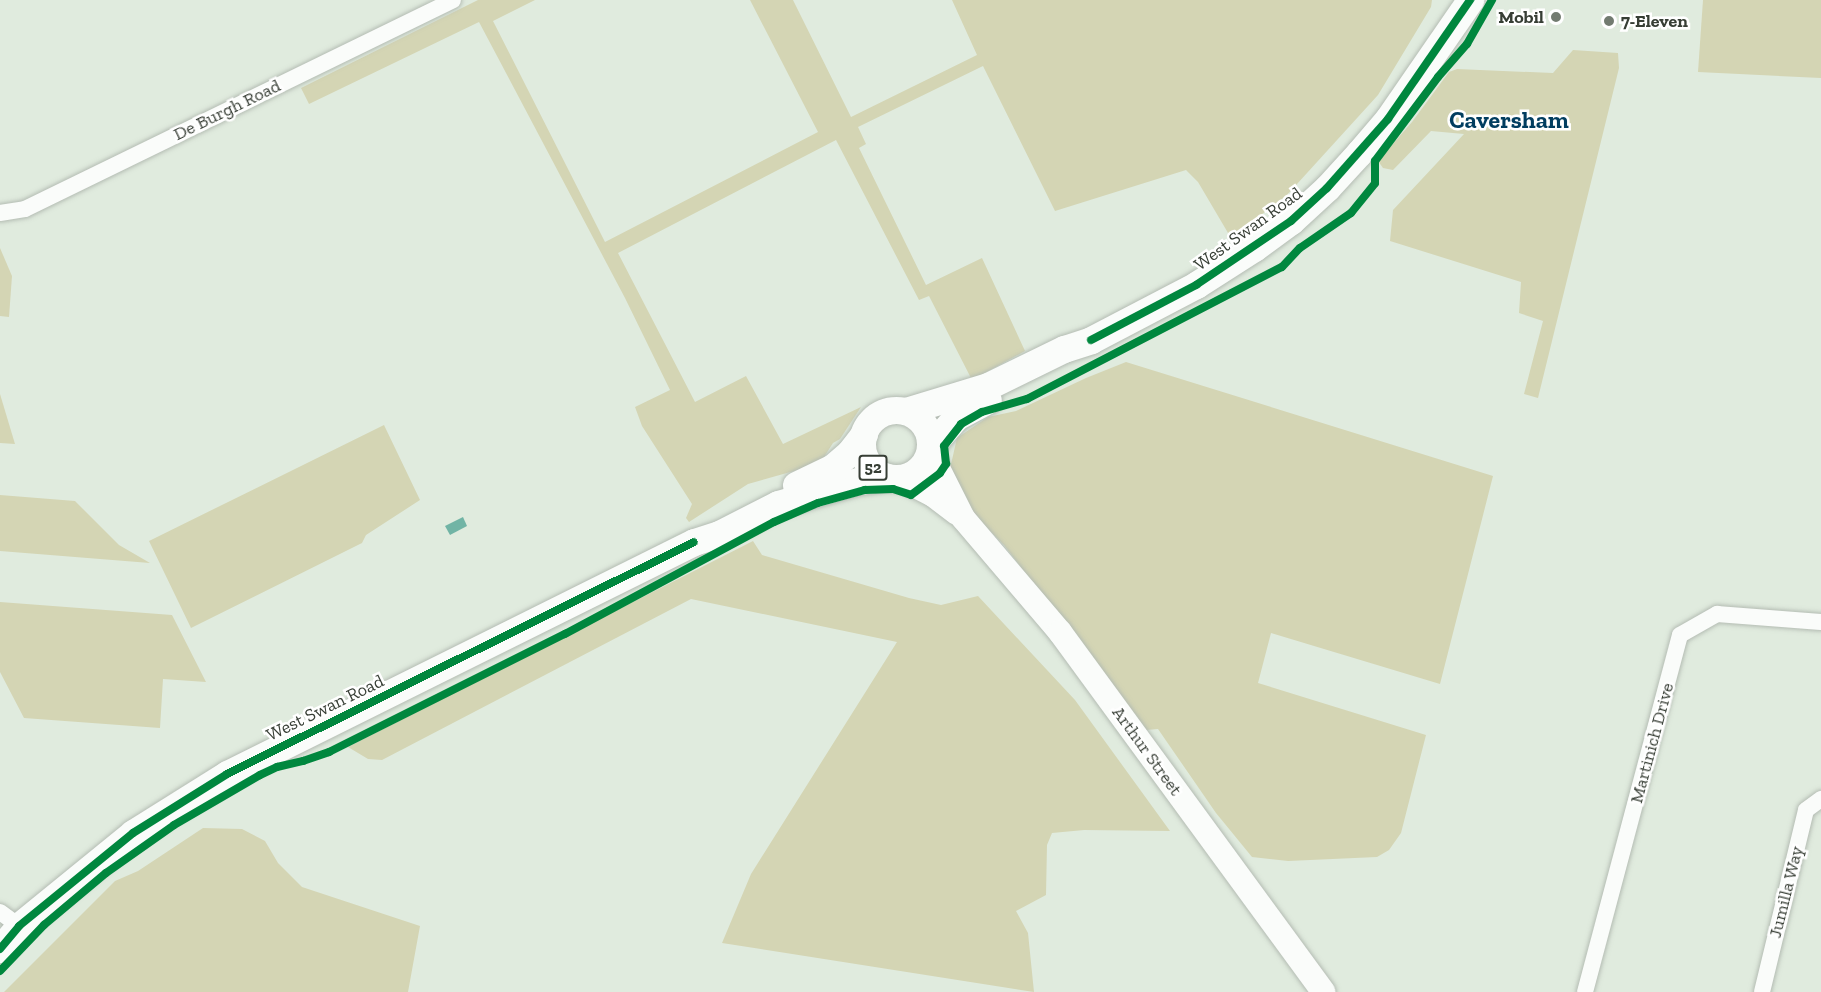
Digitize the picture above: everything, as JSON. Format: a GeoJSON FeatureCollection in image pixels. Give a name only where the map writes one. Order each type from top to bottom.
{"type":"FeatureCollection","features":[{"type":"Feature","properties":{"kind":"main road","name":"West Swan Road"},"geometry":{"type":"LineString","coordinates":[[906,411],[978,390],[1064,349],[1090,340],[1196,285],[1291,221],[1327,188],[1388,119],[1444,40],[1461,6]]}},
{"type":"Feature","properties":{"kind":"main road","name":"West Swan Road"},"geometry":{"type":"LineString","coordinates":[[930,449],[956,417],[993,398],[1012,393],[1047,377],[1080,353],[1090,340]]}},
{"type":"Feature","properties":{"kind":"main road","name":"52"},"geometry":{"type":"LineString","coordinates":[[906,411],[897,410],[880,414],[873,419],[864,434],[863,450],[869,464],[894,477],[919,469],[930,449]]}},
{"type":"Feature","properties":{"kind":"main road"},"geometry":{"type":"LineString","coordinates":[[906,411],[924,425],[930,449]]}},
{"type":"Feature","properties":{"kind":"main road","name":"West Swan Road"},"geometry":{"type":"LineString","coordinates":[[694,542],[734,510],[819,476],[850,452],[864,434]]}},
{"type":"Feature","properties":{"kind":"main road","name":"West Swan Road"},"geometry":{"type":"LineString","coordinates":[[0,949],[10,919],[133,833],[227,774],[694,542],[719,534],[786,502],[858,481],[894,477]]}},
{"type":"Feature","properties":{"kind":"street","name":"De Burgh Road"},"geometry":{"type":"LineString","coordinates":[[0,213],[25,209],[453,0]]}},
{"type":"Feature","properties":{"kind":"street","name":"Arthur Street"},"geometry":{"type":"LineString","coordinates":[[930,449],[963,518]]}},
{"type":"Feature","properties":{"kind":"street","name":"Arthur Street"},"geometry":{"type":"LineString","coordinates":[[894,477],[933,495],[963,518],[1060,632],[1323,992]]}},
{"type":"Feature","properties":{"kind":"street","name":"Martinich Drive"},"geometry":{"type":"LineString","coordinates":[[1585,992],[1680,635],[1717,614],[1821,622]]}},
{"type":"Feature","properties":{"kind":"street","name":"Jumilla Way"},"geometry":{"type":"LineString","coordinates":[[1762,992],[1806,810],[1821,799]]}},
{"type":"Feature","properties":{"kind":"green space"},"geometry":{"type":"Polygon","coordinates":[[[478,0],[535,0],[493,21],[605,242],[818,132],[750,0],[793,0],[851,117],[977,55],[952,0],[1432,0],[1431,7],[1378,95],[1287,195],[1231,238],[1198,182],[1186,170],[1055,211],[983,66],[858,127],[866,144],[859,148],[926,285],[982,258],[1025,351],[972,380],[929,296],[919,300],[836,140],[618,253],[695,402],[746,376],[783,444],[861,407],[840,439],[833,443],[824,457],[815,465],[748,484],[689,522],[686,518],[692,504],[642,426],[635,407],[670,390],[625,298],[479,22],[309,104],[301,88],[478,0]]]}},
{"type":"Feature","properties":{"kind":"green space"},"geometry":{"type":"Polygon","coordinates":[[[1703,0],[1821,0],[1821,78],[1698,72],[1703,0]]]}},
{"type":"Feature","properties":{"kind":"green space"},"geometry":{"type":"Polygon","coordinates":[[[1573,50],[1618,53],[1619,68],[1538,398],[1524,394],[1543,321],[1519,313],[1521,282],[1390,241],[1393,210],[1464,134],[1431,131],[1393,170],[1383,168],[1378,161],[1412,122],[1449,72],[1457,69],[1553,73],[1573,50]]]}},
{"type":"Feature","properties":{"kind":"green space"},"geometry":{"type":"Polygon","coordinates":[[[0,248],[12,276],[9,317],[0,316],[0,248]]]}},
{"type":"Feature","properties":{"kind":"green space"},"geometry":{"type":"Polygon","coordinates":[[[1126,362],[1493,476],[1440,684],[1271,633],[1258,683],[1426,735],[1401,833],[1389,850],[1377,857],[1288,861],[1252,857],[1216,813],[1158,729],[1146,730],[1004,545],[962,503],[949,473],[957,438],[988,417],[1016,411],[1126,362]]]}},
{"type":"Feature","properties":{"kind":"green space"},"geometry":{"type":"Polygon","coordinates":[[[0,394],[15,444],[0,443],[0,394]]]}},
{"type":"Feature","properties":{"kind":"green space"},"geometry":{"type":"Polygon","coordinates":[[[384,425],[420,500],[366,535],[362,543],[191,628],[149,541],[384,425]]]}},
{"type":"Feature","properties":{"kind":"green space"},"geometry":{"type":"Polygon","coordinates":[[[0,495],[75,501],[119,545],[150,563],[0,551],[0,495]]]}},
{"type":"Feature","properties":{"kind":"green space"},"geometry":{"type":"Polygon","coordinates":[[[753,541],[762,555],[909,598],[941,605],[978,596],[1075,700],[1170,831],[1084,830],[1052,833],[1047,845],[1046,895],[1016,911],[1028,933],[1034,992],[722,943],[751,874],[897,642],[691,599],[382,760],[368,759],[348,747],[753,541]]]}},
{"type":"Feature","properties":{"kind":"green space"},"geometry":{"type":"Polygon","coordinates":[[[0,602],[172,615],[206,682],[163,679],[160,728],[24,718],[0,672],[0,602]]]}},
{"type":"Feature","properties":{"kind":"green space"},"geometry":{"type":"Polygon","coordinates":[[[203,828],[242,829],[265,841],[278,863],[302,887],[420,926],[408,992],[4,992],[115,881],[138,871],[203,828]]]}},
{"type":"Feature","properties":{"kind":"water"},"geometry":{"type":"Polygon","coordinates":[[[463,517],[467,526],[450,535],[445,526],[463,517]]]}},
{"type":"Feature","properties":{"kind":"cycle path"},"geometry":{"type":"LineString","coordinates":[[1091,340],[1196,285],[1291,221],[1327,188],[1388,119],[1470,0]]}},
{"type":"Feature","properties":{"kind":"cycle path"},"geometry":{"type":"LineString","coordinates":[[0,971],[44,925],[106,873],[174,825],[260,775],[277,767],[329,752],[565,634],[774,522],[818,503],[865,490],[893,489],[911,495],[940,473],[946,464],[944,446],[961,424],[982,412],[1027,399],[1282,267],[1300,248],[1351,213],[1375,183],[1375,161],[1438,77],[1467,44],[1492,0]]}},
{"type":"Feature","properties":{"kind":"cycle path"},"geometry":{"type":"LineString","coordinates":[[0,949],[19,926],[133,833],[227,774],[694,542]]}},
{"type":"Feature","properties":{"kind":"place","name":"Mobil"},"geometry":{"type":"Point","coordinates":[1556,17]}},
{"type":"Feature","properties":{"kind":"place","name":"7-Eleven"},"geometry":{"type":"Point","coordinates":[1609,21]}},
{"type":"Feature","properties":{"kind":"district","name":"Caversham"},"geometry":{"type":"Point","coordinates":[1509,120]}}]}
